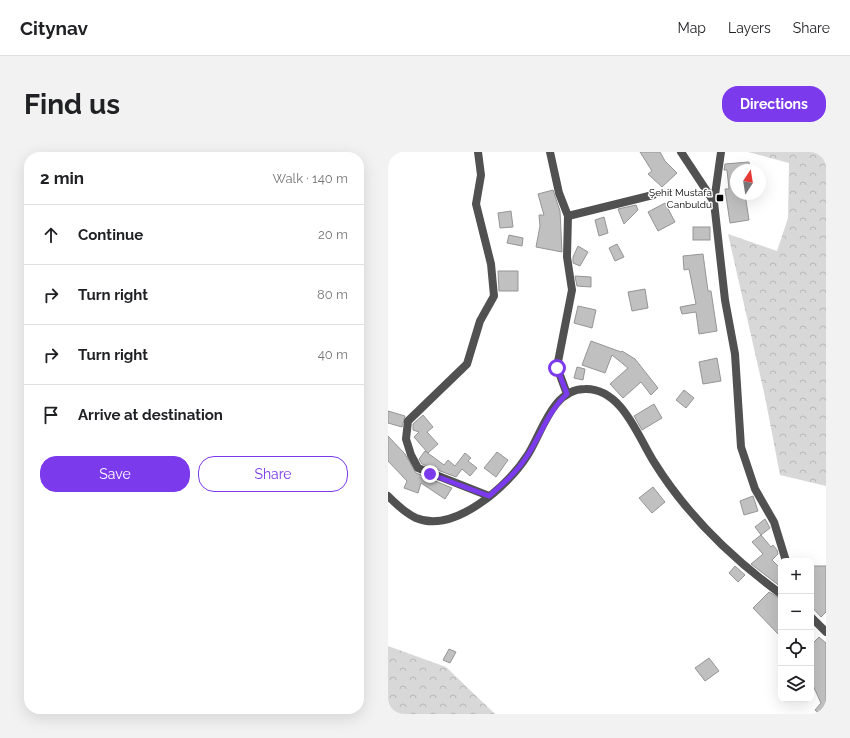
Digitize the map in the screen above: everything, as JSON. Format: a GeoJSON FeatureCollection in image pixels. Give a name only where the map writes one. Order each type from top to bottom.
{"type":"FeatureCollection","features":[{"type":"Feature","properties":{"kind":"street"},"geometry":{"type":"LineString","coordinates":[[478,152],[481,175],[476,204],[491,264],[494,296],[480,321],[467,364],[408,421],[406,440],[411,455],[418,468],[489,496]]}},
{"type":"Feature","properties":{"kind":"street"},"geometry":{"type":"LineString","coordinates":[[550,152],[559,194],[568,216],[567,257],[572,290],[557,368],[567,394]]}},
{"type":"Feature","properties":{"kind":"street"},"geometry":{"type":"LineString","coordinates":[[681,152],[714,202]]}},
{"type":"Feature","properties":{"kind":"street"},"geometry":{"type":"LineString","coordinates":[[721,152],[714,202],[725,300],[735,354],[740,447],[755,489],[774,522],[785,558]]}},
{"type":"Feature","properties":{"kind":"street"},"geometry":{"type":"LineString","coordinates":[[568,216],[653,195]]}},
{"type":"Feature","properties":{"kind":"street"},"geometry":{"type":"LineString","coordinates":[[388,496],[406,512],[417,518],[441,521],[461,515],[489,496],[516,471],[527,456],[558,402],[567,394],[580,389],[594,389],[606,394],[614,400],[624,412],[654,463],[683,504],[700,523],[737,560],[778,592]]}},
{"type":"Feature","properties":{"kind":"street"},"geometry":{"type":"LineString","coordinates":[[814,620],[826,632]]}},
{"type":"Feature","properties":{"kind":"green space"},"geometry":{"type":"Polygon","coordinates":[[[748,152],[826,152],[826,486],[780,475],[765,397],[728,234],[777,251],[788,218],[789,163],[748,152]]]}},
{"type":"Feature","properties":{"kind":"green space"},"geometry":{"type":"Polygon","coordinates":[[[388,646],[446,667],[495,714],[388,714],[388,646]]]}},
{"type":"Feature","properties":{"kind":"building"},"geometry":{"type":"Polygon","coordinates":[[[640,152],[660,152],[665,161],[677,173],[662,187],[648,174],[652,171],[640,152]]]}},
{"type":"Feature","properties":{"kind":"building"},"geometry":{"type":"Polygon","coordinates":[[[749,162],[749,164],[730,164],[730,200],[746,200],[749,220],[730,223],[725,189],[729,189],[727,170],[724,170],[725,164],[749,162]]]}},
{"type":"Feature","properties":{"kind":"building"},"geometry":{"type":"Polygon","coordinates":[[[553,190],[560,211],[562,252],[536,247],[540,226],[539,215],[544,215],[538,194],[553,190]]]}},
{"type":"Feature","properties":{"kind":"building"},"geometry":{"type":"Polygon","coordinates":[[[665,203],[675,222],[658,231],[648,212],[665,203]]]}},
{"type":"Feature","properties":{"kind":"building"},"geometry":{"type":"Polygon","coordinates":[[[636,205],[638,210],[624,224],[618,209],[636,205]]]}},
{"type":"Feature","properties":{"kind":"building"},"geometry":{"type":"Polygon","coordinates":[[[511,211],[513,227],[500,228],[498,213],[511,211]]]}},
{"type":"Feature","properties":{"kind":"building"},"geometry":{"type":"Polygon","coordinates":[[[604,217],[608,233],[599,236],[595,220],[604,217]]]}},
{"type":"Feature","properties":{"kind":"building"},"geometry":{"type":"Polygon","coordinates":[[[693,227],[710,227],[710,240],[693,240],[693,227]]]}},
{"type":"Feature","properties":{"kind":"building"},"geometry":{"type":"Polygon","coordinates":[[[509,235],[523,238],[522,246],[507,243],[509,235]]]}},
{"type":"Feature","properties":{"kind":"building"},"geometry":{"type":"Polygon","coordinates":[[[617,244],[624,257],[615,261],[609,248],[617,244]]]}},
{"type":"Feature","properties":{"kind":"building"},"geometry":{"type":"Polygon","coordinates":[[[578,246],[588,252],[580,266],[573,263],[573,257],[578,246]]]}},
{"type":"Feature","properties":{"kind":"building"},"geometry":{"type":"Polygon","coordinates":[[[703,254],[708,291],[711,291],[717,331],[699,334],[696,312],[682,314],[680,307],[696,304],[689,269],[684,270],[683,256],[703,254]]]}},
{"type":"Feature","properties":{"kind":"building"},"geometry":{"type":"Polygon","coordinates":[[[498,271],[518,271],[518,291],[499,291],[498,271]]]}},
{"type":"Feature","properties":{"kind":"building"},"geometry":{"type":"Polygon","coordinates":[[[575,276],[591,277],[591,287],[577,286],[575,276]]]}},
{"type":"Feature","properties":{"kind":"building"},"geometry":{"type":"Polygon","coordinates":[[[645,289],[648,308],[632,311],[628,292],[645,289]]]}},
{"type":"Feature","properties":{"kind":"building"},"geometry":{"type":"Polygon","coordinates":[[[578,306],[596,310],[592,328],[574,323],[578,306]]]}},
{"type":"Feature","properties":{"kind":"building"},"geometry":{"type":"Polygon","coordinates":[[[591,341],[621,352],[622,351],[635,359],[658,388],[651,395],[641,382],[623,398],[610,384],[628,368],[612,355],[605,373],[582,365],[591,341]]]}},
{"type":"Feature","properties":{"kind":"building"},"geometry":{"type":"Polygon","coordinates":[[[717,358],[721,381],[703,384],[699,362],[717,358]]]}},
{"type":"Feature","properties":{"kind":"building"},"geometry":{"type":"Polygon","coordinates":[[[577,367],[585,369],[583,380],[574,378],[577,367]]]}},
{"type":"Feature","properties":{"kind":"building"},"geometry":{"type":"Polygon","coordinates":[[[684,390],[694,398],[686,408],[676,400],[684,390]]]}},
{"type":"Feature","properties":{"kind":"building"},"geometry":{"type":"Polygon","coordinates":[[[654,404],[662,418],[642,430],[634,416],[654,404]]]}},
{"type":"Feature","properties":{"kind":"building"},"geometry":{"type":"Polygon","coordinates":[[[388,411],[405,416],[402,427],[388,423],[388,411]]]}},
{"type":"Feature","properties":{"kind":"building"},"geometry":{"type":"Polygon","coordinates":[[[423,415],[433,427],[427,432],[438,444],[428,453],[414,437],[419,432],[413,430],[413,424],[423,415]]]}},
{"type":"Feature","properties":{"kind":"building"},"geometry":{"type":"Polygon","coordinates":[[[388,436],[405,454],[416,473],[452,488],[445,499],[421,483],[418,493],[404,488],[407,481],[388,461],[388,436]]]}},
{"type":"Feature","properties":{"kind":"building"},"geometry":{"type":"Polygon","coordinates":[[[425,451],[444,465],[448,460],[455,466],[465,453],[471,458],[468,461],[477,468],[470,476],[462,469],[456,477],[422,464],[419,459],[425,451]]]}},
{"type":"Feature","properties":{"kind":"building"},"geometry":{"type":"Polygon","coordinates":[[[497,452],[508,460],[496,477],[484,468],[497,452]]]}},
{"type":"Feature","properties":{"kind":"building"},"geometry":{"type":"Polygon","coordinates":[[[653,487],[665,502],[652,513],[639,498],[653,487]]]}},
{"type":"Feature","properties":{"kind":"building"},"geometry":{"type":"Polygon","coordinates":[[[753,496],[758,511],[744,515],[740,501],[753,496]]]}},
{"type":"Feature","properties":{"kind":"building"},"geometry":{"type":"Polygon","coordinates":[[[765,519],[770,528],[761,535],[755,527],[765,519]]]}},
{"type":"Feature","properties":{"kind":"building"},"geometry":{"type":"Polygon","coordinates":[[[761,535],[771,547],[773,545],[777,550],[778,554],[772,560],[778,566],[778,585],[751,564],[763,554],[752,542],[761,535]]]}},
{"type":"Feature","properties":{"kind":"building"},"geometry":{"type":"Polygon","coordinates":[[[735,566],[745,575],[738,582],[729,573],[735,566]]]}},
{"type":"Feature","properties":{"kind":"building"},"geometry":{"type":"Polygon","coordinates":[[[814,566],[826,566],[826,612],[821,617],[814,609],[814,566]]]}},
{"type":"Feature","properties":{"kind":"building"},"geometry":{"type":"Polygon","coordinates":[[[769,592],[778,597],[778,634],[753,608],[769,592]]]}},
{"type":"Feature","properties":{"kind":"building"},"geometry":{"type":"Polygon","coordinates":[[[819,637],[826,643],[826,714],[820,714],[815,710],[821,703],[814,688],[814,642],[819,637]]]}},
{"type":"Feature","properties":{"kind":"building"},"geometry":{"type":"Polygon","coordinates":[[[449,649],[456,652],[450,663],[443,660],[449,649]]]}},
{"type":"Feature","properties":{"kind":"building"},"geometry":{"type":"Polygon","coordinates":[[[709,658],[719,671],[705,681],[695,668],[709,658]]]}},
{"type":"Feature","properties":{"kind":"place","name":"Şehit Mustafa Canbuldu"},"geometry":{"type":"Point","coordinates":[720,198]}},
{"type":"Feature","properties":{"kind":"route"},"geometry":{"type":"LineString","coordinates":[[430,474],[489,496],[516,471],[527,456],[558,402],[567,394],[557,368]]}}]}
